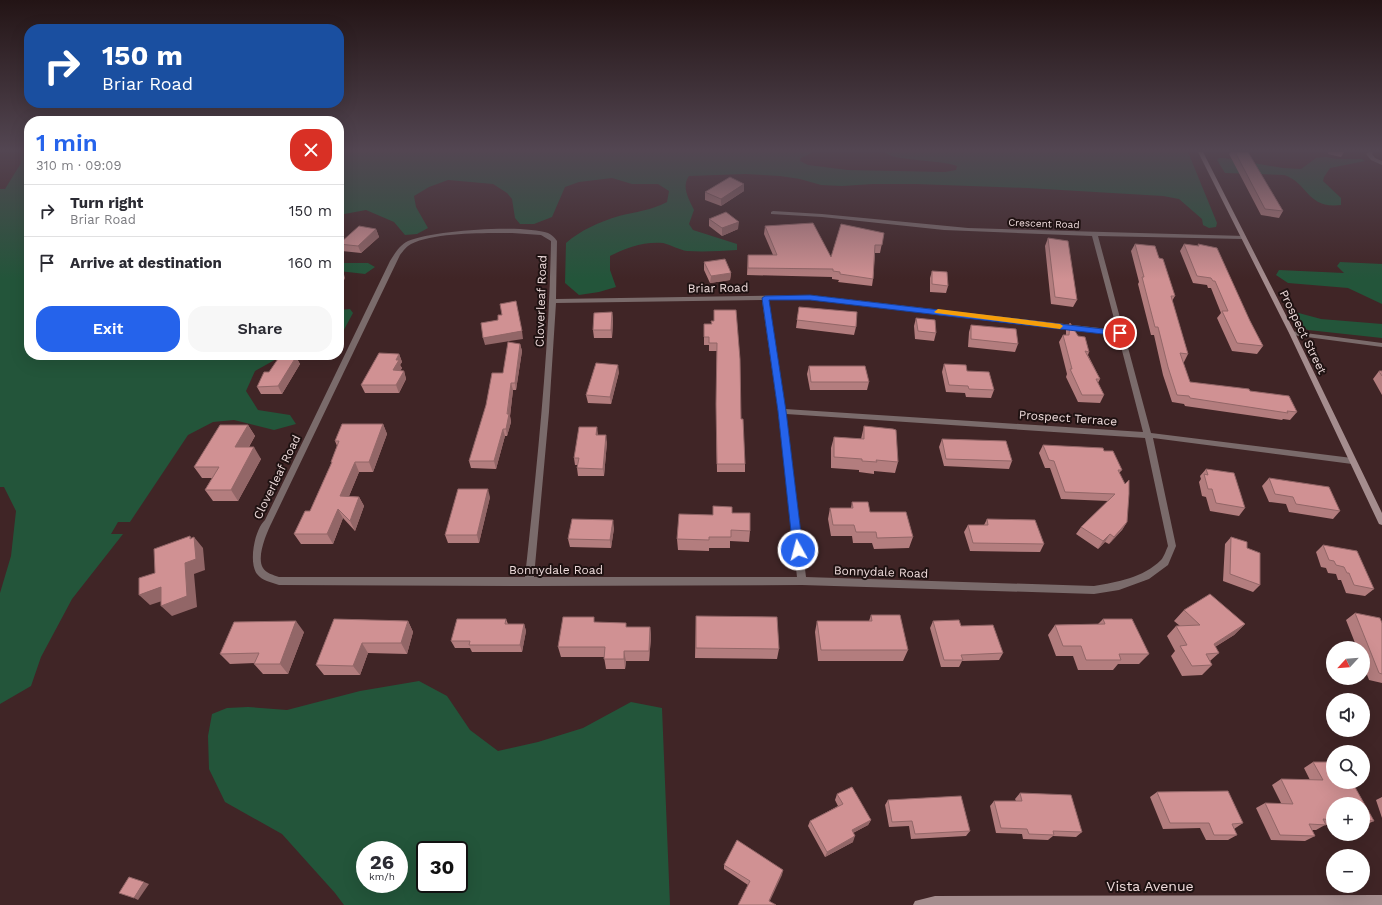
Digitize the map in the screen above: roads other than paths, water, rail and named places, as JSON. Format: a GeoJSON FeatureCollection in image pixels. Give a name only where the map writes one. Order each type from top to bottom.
{"type":"FeatureCollection","features":[{"type":"Feature","properties":{"kind":"main road","name":"Prospect Street"},"geometry":{"type":"LineString","coordinates":[[1221,194],[1292,333],[1382,522]]}},
{"type":"Feature","properties":{"kind":"main road","name":"Vista Avenue"},"geometry":{"type":"LineString","coordinates":[[919,905],[935,902],[1382,901]]}},
{"type":"Feature","properties":{"kind":"street","name":"Crescent Road"},"geometry":{"type":"LineString","coordinates":[[773,213],[802,214],[961,229],[1243,237]]}},
{"type":"Feature","properties":{"kind":"street","name":"Cloverleaf Road"},"geometry":{"type":"LineString","coordinates":[[260,541],[265,525],[268,522],[398,252],[408,243],[428,237],[456,233],[524,231],[547,235],[554,241],[554,301],[541,464],[529,582]]}},
{"type":"Feature","properties":{"kind":"street","name":"Bonnydale Road"},"geometry":{"type":"LineString","coordinates":[[260,541],[256,558],[259,571],[264,576],[278,581],[802,581],[1094,590],[1119,586],[1146,576],[1165,562],[1172,546],[1148,435],[1094,233]]}},
{"type":"Feature","properties":{"kind":"street","name":"Briar Road"},"geometry":{"type":"LineString","coordinates":[[554,301],[810,297],[1120,333]]}},
{"type":"Feature","properties":{"kind":"street"},"geometry":{"type":"LineString","coordinates":[[765,298],[782,411],[802,581]]}},
{"type":"Feature","properties":{"kind":"street"},"geometry":{"type":"LineString","coordinates":[[1292,333],[1382,345]]}},
{"type":"Feature","properties":{"kind":"street","name":"Prospect Terrace"},"geometry":{"type":"LineString","coordinates":[[782,411],[1148,435],[1352,461]]}}]}
